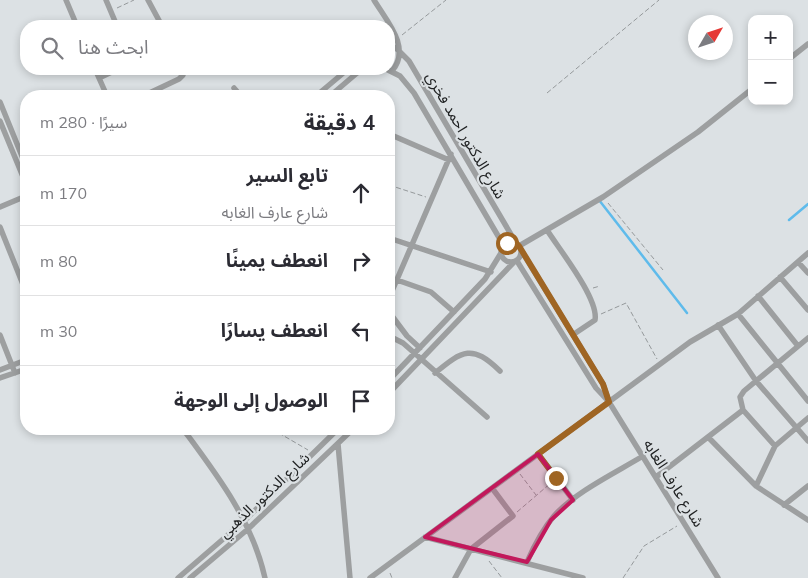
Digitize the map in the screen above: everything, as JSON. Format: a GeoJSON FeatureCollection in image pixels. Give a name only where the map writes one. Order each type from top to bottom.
{"type":"FeatureCollection","features":[{"type":"Feature","properties":{"kind":"street"},"geometry":{"type":"LineString","coordinates":[[66,0],[74,20]]}},
{"type":"Feature","properties":{"kind":"street"},"geometry":{"type":"LineString","coordinates":[[106,0],[114,20]]}},
{"type":"Feature","properties":{"kind":"street"},"geometry":{"type":"LineString","coordinates":[[148,0],[159,20]]}},
{"type":"Feature","properties":{"kind":"street"},"geometry":{"type":"LineString","coordinates":[[374,0],[386,20]]}},
{"type":"Feature","properties":{"kind":"street"},"geometry":{"type":"LineString","coordinates":[[395,36],[400,52],[395,66]]}},
{"type":"Feature","properties":{"kind":"street"},"geometry":{"type":"LineString","coordinates":[[793,56],[808,44]]}},
{"type":"Feature","properties":{"kind":"street","name":"شارع الدكتور احمد فخري"},"geometry":{"type":"LineString","coordinates":[[395,49],[408,61],[518,246]]}},
{"type":"Feature","properties":{"kind":"street","name":"شارع الدكتور احمد فخري"},"geometry":{"type":"LineString","coordinates":[[395,74],[414,92],[452,154],[504,246]]}},
{"type":"Feature","properties":{"kind":"street"},"geometry":{"type":"LineString","coordinates":[[98,75],[104,90]]}},
{"type":"Feature","properties":{"kind":"street"},"geometry":{"type":"LineString","coordinates":[[99,78],[105,75]]}},
{"type":"Feature","properties":{"kind":"street"},"geometry":{"type":"LineString","coordinates":[[156,90],[179,79],[183,75]]}},
{"type":"Feature","properties":{"kind":"street"},"geometry":{"type":"LineString","coordinates":[[323,90],[341,75]]}},
{"type":"Feature","properties":{"kind":"street"},"geometry":{"type":"LineString","coordinates":[[337,90],[356,75]]}},
{"type":"Feature","properties":{"kind":"street"},"geometry":{"type":"LineString","coordinates":[[518,246],[603,197],[698,132],[748,92]]}},
{"type":"Feature","properties":{"kind":"street"},"geometry":{"type":"LineString","coordinates":[[0,102],[20,144]]}},
{"type":"Feature","properties":{"kind":"street"},"geometry":{"type":"LineString","coordinates":[[0,121],[20,169]]}},
{"type":"Feature","properties":{"kind":"street"},"geometry":{"type":"LineString","coordinates":[[395,137],[449,160]]}},
{"type":"Feature","properties":{"kind":"street"},"geometry":{"type":"LineString","coordinates":[[395,283],[452,154]]}},
{"type":"Feature","properties":{"kind":"street"},"geometry":{"type":"LineString","coordinates":[[0,207],[20,199]]}},
{"type":"Feature","properties":{"kind":"street"},"geometry":{"type":"LineString","coordinates":[[0,226],[20,277]]}},
{"type":"Feature","properties":{"kind":"street"},"geometry":{"type":"LineString","coordinates":[[547,230],[589,296],[596,316],[593,322],[574,334]]}},
{"type":"Feature","properties":{"kind":"street"},"geometry":{"type":"LineString","coordinates":[[395,240],[491,272]]}},
{"type":"Feature","properties":{"kind":"street"},"geometry":{"type":"LineString","coordinates":[[395,374],[491,272],[504,246],[511,242],[518,246],[521,254],[515,262],[395,387]]}},
{"type":"Feature","properties":{"kind":"street","name":"شارع عارف الغابه"},"geometry":{"type":"LineString","coordinates":[[518,246],[574,334],[603,384],[609,402]]}},
{"type":"Feature","properties":{"kind":"street"},"geometry":{"type":"LineString","coordinates":[[501,253],[504,259],[515,262]]}},
{"type":"Feature","properties":{"kind":"street"},"geometry":{"type":"LineString","coordinates":[[370,578],[690,342],[738,314],[808,253]]}},
{"type":"Feature","properties":{"kind":"street","name":"شارع عارف الغابه"},"geometry":{"type":"LineString","coordinates":[[515,262],[596,388],[609,402],[718,578]]}},
{"type":"Feature","properties":{"kind":"street"},"geometry":{"type":"LineString","coordinates":[[798,262],[808,273]]}},
{"type":"Feature","properties":{"kind":"street"},"geometry":{"type":"LineString","coordinates":[[780,277],[808,310]]}},
{"type":"Feature","properties":{"kind":"street"},"geometry":{"type":"LineString","coordinates":[[397,280],[431,292],[454,312]]}},
{"type":"Feature","properties":{"kind":"street"},"geometry":{"type":"LineString","coordinates":[[758,296],[798,346]]}},
{"type":"Feature","properties":{"kind":"street"},"geometry":{"type":"LineString","coordinates":[[738,314],[808,401]]}},
{"type":"Feature","properties":{"kind":"street"},"geometry":{"type":"LineString","coordinates":[[395,320],[407,336],[420,348]]}},
{"type":"Feature","properties":{"kind":"street"},"geometry":{"type":"LineString","coordinates":[[718,326],[756,381],[808,441]]}},
{"type":"Feature","properties":{"kind":"street"},"geometry":{"type":"LineString","coordinates":[[0,336],[15,373]]}},
{"type":"Feature","properties":{"kind":"street"},"geometry":{"type":"LineString","coordinates":[[775,446],[743,410],[740,397],[756,381],[808,338]]}},
{"type":"Feature","properties":{"kind":"street"},"geometry":{"type":"LineString","coordinates":[[395,339],[402,343],[487,417]]}},
{"type":"Feature","properties":{"kind":"street"},"geometry":{"type":"LineString","coordinates":[[435,373],[455,357],[468,352],[480,355],[500,371]]}},
{"type":"Feature","properties":{"kind":"street"},"geometry":{"type":"LineString","coordinates":[[0,370],[20,363]]}},
{"type":"Feature","properties":{"kind":"street"},"geometry":{"type":"LineString","coordinates":[[0,378],[20,372]]}},
{"type":"Feature","properties":{"kind":"street"},"geometry":{"type":"LineString","coordinates":[[656,477],[743,410]]}},
{"type":"Feature","properties":{"kind":"street"},"geometry":{"type":"LineString","coordinates":[[756,486],[775,446],[808,418]]}},
{"type":"Feature","properties":{"kind":"street"},"geometry":{"type":"LineString","coordinates":[[188,435],[229,492],[256,548],[265,578]]}},
{"type":"Feature","properties":{"kind":"street","name":"شارع الدكتور الذهبي"},"geometry":{"type":"LineString","coordinates":[[178,578],[244,521],[332,435]]}},
{"type":"Feature","properties":{"kind":"street","name":"شارع الدكتور الذهبي"},"geometry":{"type":"LineString","coordinates":[[190,578],[248,529],[347,435]]}},
{"type":"Feature","properties":{"kind":"street"},"geometry":{"type":"LineString","coordinates":[[708,437],[756,486],[808,520]]}},
{"type":"Feature","properties":{"kind":"street"},"geometry":{"type":"LineString","coordinates":[[338,444],[350,578]]}},
{"type":"Feature","properties":{"kind":"street"},"geometry":{"type":"LineString","coordinates":[[538,454],[572,500]]}},
{"type":"Feature","properties":{"kind":"street"},"geometry":{"type":"LineString","coordinates":[[527,562],[551,520],[572,500],[642,456]]}},
{"type":"Feature","properties":{"kind":"street"},"geometry":{"type":"LineString","coordinates":[[784,505],[808,486]]}},
{"type":"Feature","properties":{"kind":"street"},"geometry":{"type":"LineString","coordinates":[[455,578],[470,549],[513,516],[492,488]]}},
{"type":"Feature","properties":{"kind":"street"},"geometry":{"type":"LineString","coordinates":[[425,537],[583,578]]}},
{"type":"Feature","properties":{"kind":"street"},"geometry":{"type":"LineString","coordinates":[[556,578],[562,573]]}},
{"type":"Feature","properties":{"kind":"path"},"geometry":{"type":"LineString","coordinates":[[110,10],[134,0]]}},
{"type":"Feature","properties":{"kind":"path"},"geometry":{"type":"LineString","coordinates":[[397,39],[446,0]]}},
{"type":"Feature","properties":{"kind":"path"},"geometry":{"type":"LineString","coordinates":[[547,93],[659,0]]}},
{"type":"Feature","properties":{"kind":"path"},"geometry":{"type":"LineString","coordinates":[[395,187],[432,199]]}},
{"type":"Feature","properties":{"kind":"path"},"geometry":{"type":"LineString","coordinates":[[603,197],[663,270]]}},
{"type":"Feature","properties":{"kind":"path"},"geometry":{"type":"LineString","coordinates":[[596,316],[626,303],[660,364]]}},
{"type":"Feature","properties":{"kind":"path"},"geometry":{"type":"LineString","coordinates":[[282,435],[313,453]]}},
{"type":"Feature","properties":{"kind":"path"},"geometry":{"type":"LineString","coordinates":[[516,470],[536,496]]}},
{"type":"Feature","properties":{"kind":"path"},"geometry":{"type":"LineString","coordinates":[[513,516],[556,478]]}},
{"type":"Feature","properties":{"kind":"path"},"geometry":{"type":"LineString","coordinates":[[623,578],[644,546],[684,522]]}},
{"type":"Feature","properties":{"kind":"path"},"geometry":{"type":"LineString","coordinates":[[482,553],[502,578]]}},
{"type":"Feature","properties":{"kind":"highlighted area"},"geometry":{"type":"Polygon","coordinates":[[[538,454],[573,500],[551,520],[527,562],[425,537],[538,454]]]}},
{"type":"Feature","properties":{"kind":"waterway"},"geometry":{"type":"LineString","coordinates":[[599,200],[687,313]]}},
{"type":"Feature","properties":{"kind":"waterway"},"geometry":{"type":"LineString","coordinates":[[789,220],[808,204]]}},
{"type":"Feature","properties":{"kind":"route"},"geometry":{"type":"LineString","coordinates":[[507,243],[516,243],[519,246],[603,384],[609,402],[538,454],[556,478]]}}]}
